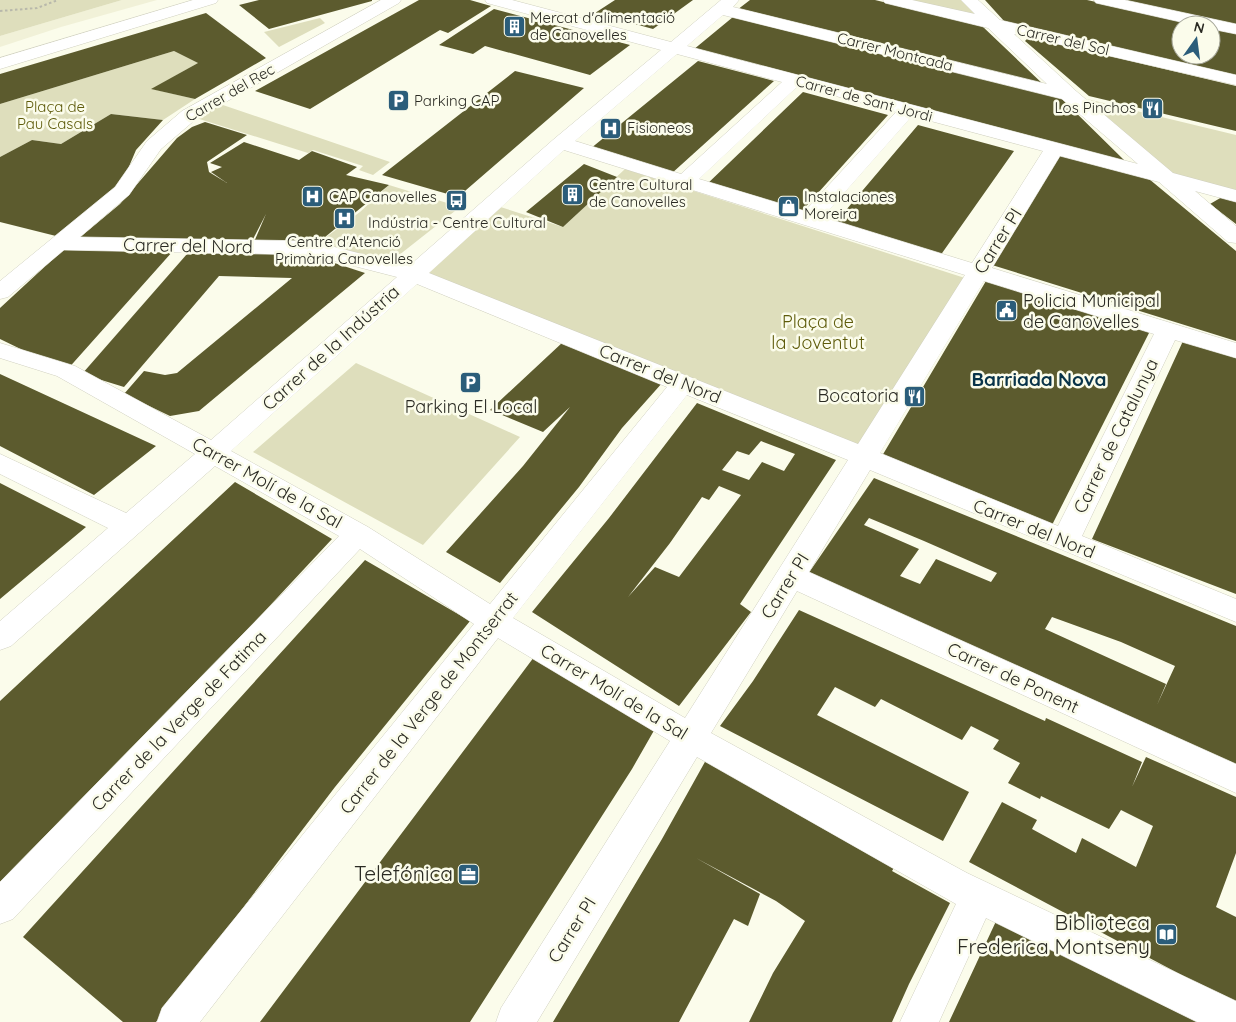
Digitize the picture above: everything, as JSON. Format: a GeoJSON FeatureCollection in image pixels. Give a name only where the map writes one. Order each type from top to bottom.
{"type":"FeatureCollection","features":[{"type":"Feature","properties":{"kind":"street"},"geometry":{"type":"LineString","coordinates":[[0,64],[210,0]]}},
{"type":"Feature","properties":{"kind":"street","name":"Carrer del Rec"},"geometry":{"type":"LineString","coordinates":[[0,292],[122,191],[154,145],[189,115],[393,0]]}},
{"type":"Feature","properties":{"kind":"street","name":"Carrer de Sant Jordi"},"geometry":{"type":"LineString","coordinates":[[493,0],[1236,196]]}},
{"type":"Feature","properties":{"kind":"street","name":"Carrer del Sol"},"geometry":{"type":"LineString","coordinates":[[891,0],[1236,80]]}},
{"type":"Feature","properties":{"kind":"street"},"geometry":{"type":"LineString","coordinates":[[969,0],[1069,96],[1236,237]]}},
{"type":"Feature","properties":{"kind":"street"},"geometry":{"type":"LineString","coordinates":[[1102,0],[1236,29]]}},
{"type":"Feature","properties":{"kind":"street","name":"Carrer de la Indústria"},"geometry":{"type":"LineString","coordinates":[[0,638],[213,453],[561,143],[726,5]]}},
{"type":"Feature","properties":{"kind":"street","name":"Carrer Montcada"},"geometry":{"type":"LineString","coordinates":[[726,5],[1069,96]]}},
{"type":"Feature","properties":{"kind":"street"},"geometry":{"type":"LineString","coordinates":[[685,181],[794,80]]}},
{"type":"Feature","properties":{"kind":"street"},"geometry":{"type":"LineString","coordinates":[[809,220],[908,110]]}},
{"type":"Feature","properties":{"kind":"street"},"geometry":{"type":"LineString","coordinates":[[561,143],[1236,351]]}},
{"type":"Feature","properties":{"kind":"street","name":"Carrer PI"},"geometry":{"type":"LineString","coordinates":[[515,1022],[1054,149]]}},
{"type":"Feature","properties":{"kind":"street","name":"Carrer del Nord"},"geometry":{"type":"LineString","coordinates":[[59,243],[311,248],[413,274],[682,384],[742,406],[863,458],[1236,611]]}},
{"type":"Feature","properties":{"kind":"street","name":"Carrer de Catalunya"},"geometry":{"type":"LineString","coordinates":[[1065,541],[1168,330]]}},
{"type":"Feature","properties":{"kind":"street","name":"Carrer Molí de la Sal"},"geometry":{"type":"LineString","coordinates":[[0,350],[66,371],[213,453],[358,534],[493,621],[691,738],[978,896],[1236,1021]]}},
{"type":"Feature","properties":{"kind":"street","name":"Carrer de la Verge de Montserrat"},"geometry":{"type":"LineString","coordinates":[[176,1022],[682,384]]}},
{"type":"Feature","properties":{"kind":"street"},"geometry":{"type":"LineString","coordinates":[[0,463],[127,526]]}},
{"type":"Feature","properties":{"kind":"street","name":"Carrer de la Verge de Fatima"},"geometry":{"type":"LineString","coordinates":[[0,907],[358,534]]}},
{"type":"Feature","properties":{"kind":"street","name":"Carrer de Ponent"},"geometry":{"type":"LineString","coordinates":[[791,576],[1236,779]]}},
{"type":"Feature","properties":{"kind":"street"},"geometry":{"type":"LineString","coordinates":[[918,1022],[978,896]]}},
{"type":"Feature","properties":{"kind":"path"},"geometry":{"type":"LineString","coordinates":[[0,11],[37,8],[58,0]]}},
{"type":"Feature","properties":{"kind":"shaded area"},"geometry":{"type":"Polygon","coordinates":[[[122,0],[157,0],[61,27],[0,47],[0,36],[122,0]]]}},
{"type":"Feature","properties":{"kind":"green space"},"geometry":{"type":"Polygon","coordinates":[[[0,0],[122,0],[0,36],[0,0]]]}},
{"type":"Feature","properties":{"kind":"green space"},"geometry":{"type":"Polygon","coordinates":[[[891,0],[969,0],[994,24],[891,0]]]}},
{"type":"Feature","properties":{"kind":"green space"},"geometry":{"type":"Polygon","coordinates":[[[320,18],[325,23],[279,47],[264,32],[320,18]]]}},
{"type":"Feature","properties":{"kind":"green space","name":"Plaça de Pau Casals"},"geometry":{"type":"Polygon","coordinates":[[[174,51],[198,63],[152,89],[195,99],[163,120],[111,114],[61,144],[32,140],[0,157],[0,104],[174,51]]]}},
{"type":"Feature","properties":{"kind":"green space"},"geometry":{"type":"Polygon","coordinates":[[[1087,99],[1236,135],[1236,191],[1171,174],[1087,99]]]}},
{"type":"Feature","properties":{"kind":"green space"},"geometry":{"type":"Polygon","coordinates":[[[217,103],[390,162],[373,175],[359,170],[363,166],[313,150],[308,153],[193,117],[217,103]]]}},
{"type":"Feature","properties":{"kind":"green space","name":"Plaça de la Joventut"},"geometry":{"type":"Polygon","coordinates":[[[625,169],[968,279],[855,455],[413,274],[491,204],[563,227],[625,169]]]}},
{"type":"Feature","properties":{"kind":"green space"},"geometry":{"type":"Polygon","coordinates":[[[389,185],[460,207],[389,263],[314,246],[360,212],[389,185]]]}},
{"type":"Feature","properties":{"kind":"green space"},"geometry":{"type":"Polygon","coordinates":[[[356,363],[520,437],[423,545],[253,452],[356,363]]]}},
{"type":"Feature","properties":{"kind":"building"},"geometry":{"type":"Polygon","coordinates":[[[259,0],[372,1],[269,29],[239,5],[259,0]]]}},
{"type":"Feature","properties":{"kind":"building"},"geometry":{"type":"Polygon","coordinates":[[[419,0],[470,0],[491,6],[448,33],[440,30],[310,109],[255,91],[419,0]]]}},
{"type":"Feature","properties":{"kind":"building"},"geometry":{"type":"Polygon","coordinates":[[[615,0],[693,0],[653,29],[595,13],[615,0]]]}},
{"type":"Feature","properties":{"kind":"building"},"geometry":{"type":"Polygon","coordinates":[[[750,0],[875,0],[982,26],[1045,86],[737,10],[750,0]]]}},
{"type":"Feature","properties":{"kind":"building"},"geometry":{"type":"Polygon","coordinates":[[[985,0],[1087,0],[1171,18],[1171,60],[1004,21],[985,0]]]}},
{"type":"Feature","properties":{"kind":"building"},"geometry":{"type":"Polygon","coordinates":[[[1236,0],[1236,26],[1221,23],[1221,15],[1187,15],[1125,1],[1236,0]]]}},
{"type":"Feature","properties":{"kind":"building","name":"Mercat d'alimentació de Canovelles"},"geometry":{"type":"Polygon","coordinates":[[[494,9],[630,45],[590,75],[485,46],[473,54],[439,45],[494,9]]]}},
{"type":"Feature","properties":{"kind":"building"},"geometry":{"type":"Polygon","coordinates":[[[206,13],[266,58],[195,99],[151,89],[198,63],[174,51],[0,104],[0,74],[206,13]]]}},
{"type":"Feature","properties":{"kind":"building"},"geometry":{"type":"Polygon","coordinates":[[[733,17],[1061,98],[1125,161],[693,50],[733,17]]]}},
{"type":"Feature","properties":{"kind":"building"},"geometry":{"type":"Polygon","coordinates":[[[1221,29],[1236,33],[1236,75],[1193,65],[1221,65],[1221,29]]]}},
{"type":"Feature","properties":{"kind":"building"},"geometry":{"type":"Polygon","coordinates":[[[1029,37],[1236,86],[1236,131],[1089,96],[1025,41],[1029,37]]]}},
{"type":"Feature","properties":{"kind":"building"},"geometry":{"type":"Polygon","coordinates":[[[698,61],[774,81],[671,174],[590,149],[698,61]]]}},
{"type":"Feature","properties":{"kind":"building"},"geometry":{"type":"Polygon","coordinates":[[[515,71],[584,88],[458,197],[382,175],[515,71]]]}},
{"type":"Feature","properties":{"kind":"building"},"geometry":{"type":"Polygon","coordinates":[[[803,92],[888,115],[800,213],[705,186],[803,92]]]}},
{"type":"Feature","properties":{"kind":"building"},"geometry":{"type":"Polygon","coordinates":[[[111,114],[163,120],[136,150],[122,183],[60,237],[0,222],[0,157],[32,140],[61,144],[111,114]]]}},
{"type":"Feature","properties":{"kind":"building"},"geometry":{"type":"Polygon","coordinates":[[[205,122],[247,135],[207,162],[209,172],[227,183],[211,172],[222,167],[210,163],[244,142],[299,160],[312,151],[357,167],[346,175],[389,185],[314,246],[254,242],[266,214],[251,243],[78,239],[120,204],[177,138],[192,127],[205,122]]]}},
{"type":"Feature","properties":{"kind":"building"},"geometry":{"type":"Polygon","coordinates":[[[918,125],[1014,151],[940,256],[835,223],[918,125]]]}},
{"type":"Feature","properties":{"kind":"building"},"geometry":{"type":"Polygon","coordinates":[[[1062,152],[1143,174],[1236,251],[1236,341],[992,265],[1062,152]]]}},
{"type":"Feature","properties":{"kind":"building","name":"Centre Cultural de Canovelles"},"geometry":{"type":"Polygon","coordinates":[[[584,164],[617,177],[563,227],[526,212],[584,164]]]}},
{"type":"Feature","properties":{"kind":"building"},"geometry":{"type":"Polygon","coordinates":[[[1222,197],[1236,201],[1236,224],[1210,204],[1222,197]]]}},
{"type":"Feature","properties":{"kind":"building"},"geometry":{"type":"Polygon","coordinates":[[[65,248],[173,251],[66,371],[0,339],[0,308],[65,248]]]}},
{"type":"Feature","properties":{"kind":"building"},"geometry":{"type":"Polygon","coordinates":[[[187,254],[307,254],[365,273],[199,411],[170,416],[124,394],[144,371],[165,375],[177,373],[292,278],[219,276],[124,387],[82,374],[187,254]]]}},
{"type":"Feature","properties":{"kind":"building"},"geometry":{"type":"Polygon","coordinates":[[[986,281],[1150,331],[1052,525],[882,456],[986,281]]]}},
{"type":"Feature","properties":{"kind":"building"},"geometry":{"type":"Polygon","coordinates":[[[1183,341],[1236,358],[1236,594],[1092,539],[1183,341]]]}},
{"type":"Feature","properties":{"kind":"building"},"geometry":{"type":"Polygon","coordinates":[[[563,342],[663,382],[622,428],[579,487],[500,583],[446,552],[523,466],[570,407],[543,432],[490,410],[563,342]]]}},
{"type":"Feature","properties":{"kind":"building"},"geometry":{"type":"Polygon","coordinates":[[[0,374],[156,446],[94,495],[0,446],[0,374]]]}},
{"type":"Feature","properties":{"kind":"building"},"geometry":{"type":"Polygon","coordinates":[[[697,403],[836,460],[740,604],[751,612],[679,706],[532,612],[609,518],[697,403]],[[761,441],[749,455],[737,451],[722,470],[749,480],[762,462],[784,471],[795,454],[761,441]],[[719,486],[709,500],[702,497],[670,543],[628,597],[655,567],[679,577],[741,495],[719,486]]]}},
{"type":"Feature","properties":{"kind":"building"},"geometry":{"type":"Polygon","coordinates":[[[874,478],[1236,626],[1236,770],[808,574],[874,478]],[[869,518],[864,525],[919,549],[900,576],[920,584],[936,559],[991,582],[997,573],[924,541],[869,518]],[[1052,617],[1045,629],[1166,684],[1157,705],[1175,666],[1121,642],[1052,617]]]}},
{"type":"Feature","properties":{"kind":"building"},"geometry":{"type":"Polygon","coordinates":[[[235,482],[332,539],[198,683],[0,883],[0,701],[235,482]]]}},
{"type":"Feature","properties":{"kind":"building"},"geometry":{"type":"Polygon","coordinates":[[[0,483],[86,527],[0,599],[0,483]]]}},
{"type":"Feature","properties":{"kind":"building"},"geometry":{"type":"Polygon","coordinates":[[[365,560],[470,621],[335,787],[156,1022],[123,1022],[23,937],[365,560]]]}},
{"type":"Feature","properties":{"kind":"building"},"geometry":{"type":"Polygon","coordinates":[[[799,610],[1045,721],[1046,718],[1142,762],[1132,787],[1146,757],[1236,797],[1236,853],[1216,907],[1236,917],[1236,1004],[969,862],[1002,802],[1037,820],[1032,829],[1076,853],[1082,838],[1136,867],[1153,826],[1121,810],[1109,829],[1041,796],[1040,799],[1008,783],[1020,763],[993,749],[999,740],[971,726],[962,740],[881,699],[875,707],[835,687],[817,715],[969,792],[943,841],[720,726],[753,681],[799,610]]]}},
{"type":"Feature","properties":{"kind":"building","name":"Telefónica"},"geometry":{"type":"Polygon","coordinates":[[[540,649],[660,720],[632,769],[470,1022],[260,1022],[540,649]]]}},
{"type":"Feature","properties":{"kind":"building"},"geometry":{"type":"Polygon","coordinates":[[[706,760],[898,861],[892,871],[950,903],[892,1022],[749,1022],[773,973],[805,921],[776,901],[696,858],[760,894],[748,926],[734,919],[679,1022],[553,1022],[662,839],[706,760]]]}},
{"type":"Feature","properties":{"kind":"building"},"geometry":{"type":"Polygon","coordinates":[[[998,917],[1200,1022],[949,1022],[998,917]]]}},
{"type":"Feature","properties":{"kind":"place","name":"Mercat d'alimentació de Canovelles"},"geometry":{"type":"Point","coordinates":[514,27]}},
{"type":"Feature","properties":{"kind":"place","name":"Parking CAP"},"geometry":{"type":"Point","coordinates":[398,101]}},
{"type":"Feature","properties":{"kind":"place","name":"Los Pinchos"},"geometry":{"type":"Point","coordinates":[1152,108]}},
{"type":"Feature","properties":{"kind":"place","name":"Fisioneos"},"geometry":{"type":"Point","coordinates":[611,128]}},
{"type":"Feature","properties":{"kind":"place","name":"Centre Cultural de Canovelles"},"geometry":{"type":"Point","coordinates":[573,194]}},
{"type":"Feature","properties":{"kind":"place","name":"CAP Canovelles"},"geometry":{"type":"Point","coordinates":[313,197]}},
{"type":"Feature","properties":{"kind":"place","name":"Indústria - Centre Cultural"},"geometry":{"type":"Point","coordinates":[457,200]}},
{"type":"Feature","properties":{"kind":"place","name":"Instalaciones Moreira"},"geometry":{"type":"Point","coordinates":[788,206]}},
{"type":"Feature","properties":{"kind":"place","name":"Centre d'Atenció Primària Canovelles"},"geometry":{"type":"Point","coordinates":[344,219]}},
{"type":"Feature","properties":{"kind":"place","name":"Policia Municipal de Canovelles"},"geometry":{"type":"Point","coordinates":[1007,311]}},
{"type":"Feature","properties":{"kind":"place","name":"Parking El Local"},"geometry":{"type":"Point","coordinates":[471,382]}},
{"type":"Feature","properties":{"kind":"place","name":"Bocatoria"},"geometry":{"type":"Point","coordinates":[915,396]}},
{"type":"Feature","properties":{"kind":"place","name":"Telefónica"},"geometry":{"type":"Point","coordinates":[469,874]}},
{"type":"Feature","properties":{"kind":"place","name":"Biblioteca Frederica Montseny"},"geometry":{"type":"Point","coordinates":[1166,935]}},
{"type":"Feature","properties":{"kind":"district","name":"Barriada Nova"},"geometry":{"type":"Point","coordinates":[1039,379]}}]}
